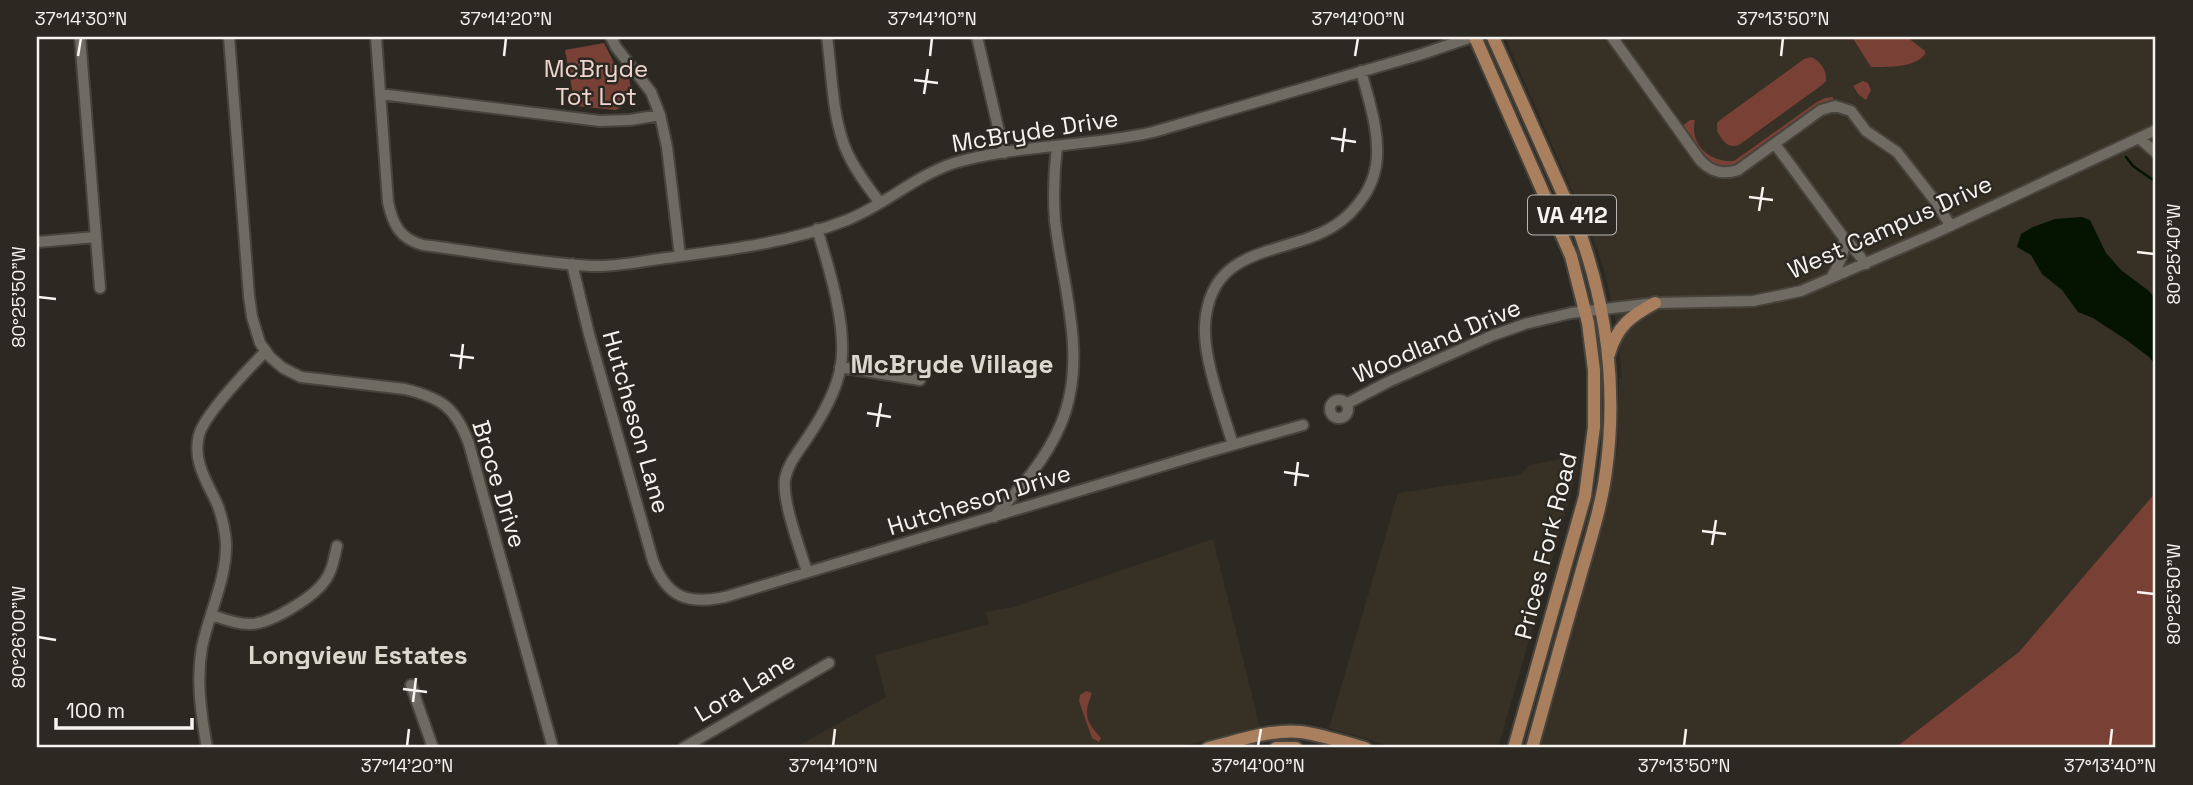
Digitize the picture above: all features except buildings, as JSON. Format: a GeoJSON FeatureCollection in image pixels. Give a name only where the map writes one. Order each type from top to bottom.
{"type":"FeatureCollection","features":[{"type":"Feature","properties":{"kind":"main road","name":"Prices Fork Road"},"geometry":{"type":"LineString","coordinates":[[1473,37],[1575,267],[1586,311],[1594,370],[1595,414],[1590,466],[1581,513],[1514,748]]}},
{"type":"Feature","properties":{"kind":"main road","name":"Prices Fork Road"},"geometry":{"type":"LineString","coordinates":[[1493,37],[1579,230],[1594,275],[1608,358],[1609,437],[1602,497],[1532,748]]}},
{"type":"Feature","properties":{"kind":"main road"},"geometry":{"type":"LineString","coordinates":[[1608,358],[1622,327],[1656,303]]}},
{"type":"Feature","properties":{"kind":"main road"},"geometry":{"type":"LineString","coordinates":[[1208,748],[1264,734],[1286,732],[1313,734],[1365,748]]}},
{"type":"Feature","properties":{"kind":"main road"},"geometry":{"type":"LineString","coordinates":[[1276,748],[1296,748]]}},
{"type":"Feature","properties":{"kind":"street"},"geometry":{"type":"LineString","coordinates":[[80,37],[100,288]]}},
{"type":"Feature","properties":{"kind":"street"},"geometry":{"type":"LineString","coordinates":[[207,748],[199,675],[202,646],[223,567],[226,540],[219,508],[197,460],[198,440],[204,422],[265,352],[255,332],[249,303],[229,37]]}},
{"type":"Feature","properties":{"kind":"street"},"geometry":{"type":"LineString","coordinates":[[376,37],[380,94],[600,121],[660,115]]}},
{"type":"Feature","properties":{"kind":"street"},"geometry":{"type":"LineString","coordinates":[[611,37],[651,92],[660,115],[667,147],[680,256]]}},
{"type":"Feature","properties":{"kind":"street"},"geometry":{"type":"LineString","coordinates":[[827,37],[838,122],[844,145],[856,169],[880,203]]}},
{"type":"Feature","properties":{"kind":"street"},"geometry":{"type":"LineString","coordinates":[[977,37],[1004,153]]}},
{"type":"Feature","properties":{"kind":"street","name":"McBryde Drive"},"geometry":{"type":"LineString","coordinates":[[380,94],[388,202],[394,224],[403,237],[423,245],[572,264],[610,265],[758,245],[846,220],[880,203],[913,181],[966,160],[1153,132],[1473,37]]}},
{"type":"Feature","properties":{"kind":"street"},"geometry":{"type":"LineString","coordinates":[[1612,37],[1708,167],[1724,173],[1734,171],[1821,110],[1835,106],[1851,111],[1866,131],[1897,152],[1951,225]]}},
{"type":"Feature","properties":{"kind":"street"},"geometry":{"type":"LineString","coordinates":[[1233,445],[1206,347],[1205,325],[1210,298],[1222,278],[1234,267],[1265,250],[1325,231],[1345,218],[1362,199],[1374,174],[1377,155],[1373,119],[1362,71]]}},
{"type":"Feature","properties":{"kind":"street","name":"West Campus Drive"},"geometry":{"type":"LineString","coordinates":[[1586,311],[1656,303],[1753,301],[1801,292],[2156,130]]}},
{"type":"Feature","properties":{"kind":"street"},"geometry":{"type":"LineString","coordinates":[[2139,138],[2156,153]]}},
{"type":"Feature","properties":{"kind":"street"},"geometry":{"type":"LineString","coordinates":[[1775,144],[1843,239],[1866,264]]}},
{"type":"Feature","properties":{"kind":"street"},"geometry":{"type":"LineString","coordinates":[[994,517],[1044,457],[1064,417],[1072,390],[1073,335],[1054,206],[1057,146]]}},
{"type":"Feature","properties":{"kind":"street"},"geometry":{"type":"LineString","coordinates":[[807,572],[785,491],[785,480],[792,460],[809,437],[827,403],[841,367],[841,330],[817,229]]}},
{"type":"Feature","properties":{"kind":"street"},"geometry":{"type":"LineString","coordinates":[[37,242],[96,236]]}},
{"type":"Feature","properties":{"kind":"street"},"geometry":{"type":"LineString","coordinates":[[1831,278],[1845,246],[1843,239]]}},
{"type":"Feature","properties":{"kind":"street","name":"Hutcheson Lane"},"geometry":{"type":"LineString","coordinates":[[572,264],[653,561],[668,588]]}},
{"type":"Feature","properties":{"kind":"street","name":"Woodland Drive"},"geometry":{"type":"LineString","coordinates":[[1346,404],[1500,332],[1586,311]]}},
{"type":"Feature","properties":{"kind":"street","name":"Broce Drive"},"geometry":{"type":"LineString","coordinates":[[265,352],[283,368],[302,377],[414,391],[438,400],[455,414],[469,444],[553,748]]}},
{"type":"Feature","properties":{"kind":"street"},"geometry":{"type":"LineString","coordinates":[[841,367],[920,380]]}},
{"type":"Feature","properties":{"kind":"street","name":"Hutcheson Drive"},"geometry":{"type":"LineString","coordinates":[[668,588],[686,599],[718,598],[1303,425]]}},
{"type":"Feature","properties":{"kind":"street"},"geometry":{"type":"LineString","coordinates":[[212,615],[248,624],[265,622],[277,616],[324,583],[332,568],[337,546]]}},
{"type":"Feature","properties":{"kind":"street","name":"Lora Lane"},"geometry":{"type":"LineString","coordinates":[[683,748],[829,663]]}},
{"type":"Feature","properties":{"kind":"street"},"geometry":{"type":"LineString","coordinates":[[411,685],[433,748]]}},
{"type":"Feature","properties":{"kind":"shaded area"},"geometry":{"type":"Polygon","coordinates":[[[1505,37],[2156,37],[2156,748],[1540,748],[1610,495],[1618,444],[1619,378],[1622,378],[1617,327],[1597,248],[1505,37]]]}},
{"type":"Feature","properties":{"kind":"shaded area"},"geometry":{"type":"Polygon","coordinates":[[[2082,217],[2090,220],[2106,253],[2121,270],[2149,291],[2156,300],[2156,366],[2128,341],[2093,318],[2078,312],[2062,290],[2042,274],[2031,255],[2017,247],[2021,234],[2033,227],[2055,219],[2082,217]]]}},
{"type":"Feature","properties":{"kind":"shaded area"},"geometry":{"type":"Polygon","coordinates":[[[1581,453],[1498,748],[1397,748],[1329,728],[1398,493],[1519,475],[1530,465],[1581,453]]]}},
{"type":"Feature","properties":{"kind":"shaded area"},"geometry":{"type":"Polygon","coordinates":[[[1213,539],[1260,727],[1173,748],[794,748],[886,697],[875,655],[989,624],[986,612],[1014,607],[1213,539]]]}},
{"type":"Feature","properties":{"kind":"green space"},"geometry":{"type":"Polygon","coordinates":[[[1852,37],[1907,37],[1925,51],[1925,54],[1908,64],[1871,67],[1852,37]]]}},
{"type":"Feature","properties":{"kind":"green space","name":"McBryde Tot Lot"},"geometry":{"type":"Polygon","coordinates":[[[604,43],[615,65],[629,78],[630,97],[616,110],[575,106],[565,50],[604,43]]]}},
{"type":"Feature","properties":{"kind":"green space"},"geometry":{"type":"Polygon","coordinates":[[[1811,57],[1818,61],[1824,70],[1826,81],[1822,85],[1739,145],[1731,146],[1723,140],[1717,131],[1717,123],[1720,120],[1804,59],[1811,57]]]}},
{"type":"Feature","properties":{"kind":"green space"},"geometry":{"type":"Polygon","coordinates":[[[1863,81],[1868,83],[1871,90],[1866,100],[1853,86],[1863,81]]]}},
{"type":"Feature","properties":{"kind":"green space"},"geometry":{"type":"Polygon","coordinates":[[[1833,97],[1833,102],[1730,168],[1722,168],[1707,160],[1681,127],[1690,120],[1695,120],[1695,137],[1704,151],[1717,159],[1734,161],[1817,102],[1833,97]]]}},
{"type":"Feature","properties":{"kind":"green space"},"geometry":{"type":"Polygon","coordinates":[[[2156,492],[2156,748],[1895,748],[2019,652],[2156,492]]]}},
{"type":"Feature","properties":{"kind":"green space"},"geometry":{"type":"Polygon","coordinates":[[[1086,691],[1092,693],[1087,707],[1087,718],[1101,738],[1099,742],[1092,738],[1079,701],[1080,695],[1086,691]]]}},
{"type":"Feature","properties":{"kind":"waterway"},"geometry":{"type":"LineString","coordinates":[[2126,157],[2133,166],[2156,182]]}},
{"type":"Feature","properties":{"kind":"district","name":"McBryde Village"},"geometry":{"type":"Point","coordinates":[952,364]}},
{"type":"Feature","properties":{"kind":"district","name":"Longview Estates"},"geometry":{"type":"Point","coordinates":[358,655]}}]}
